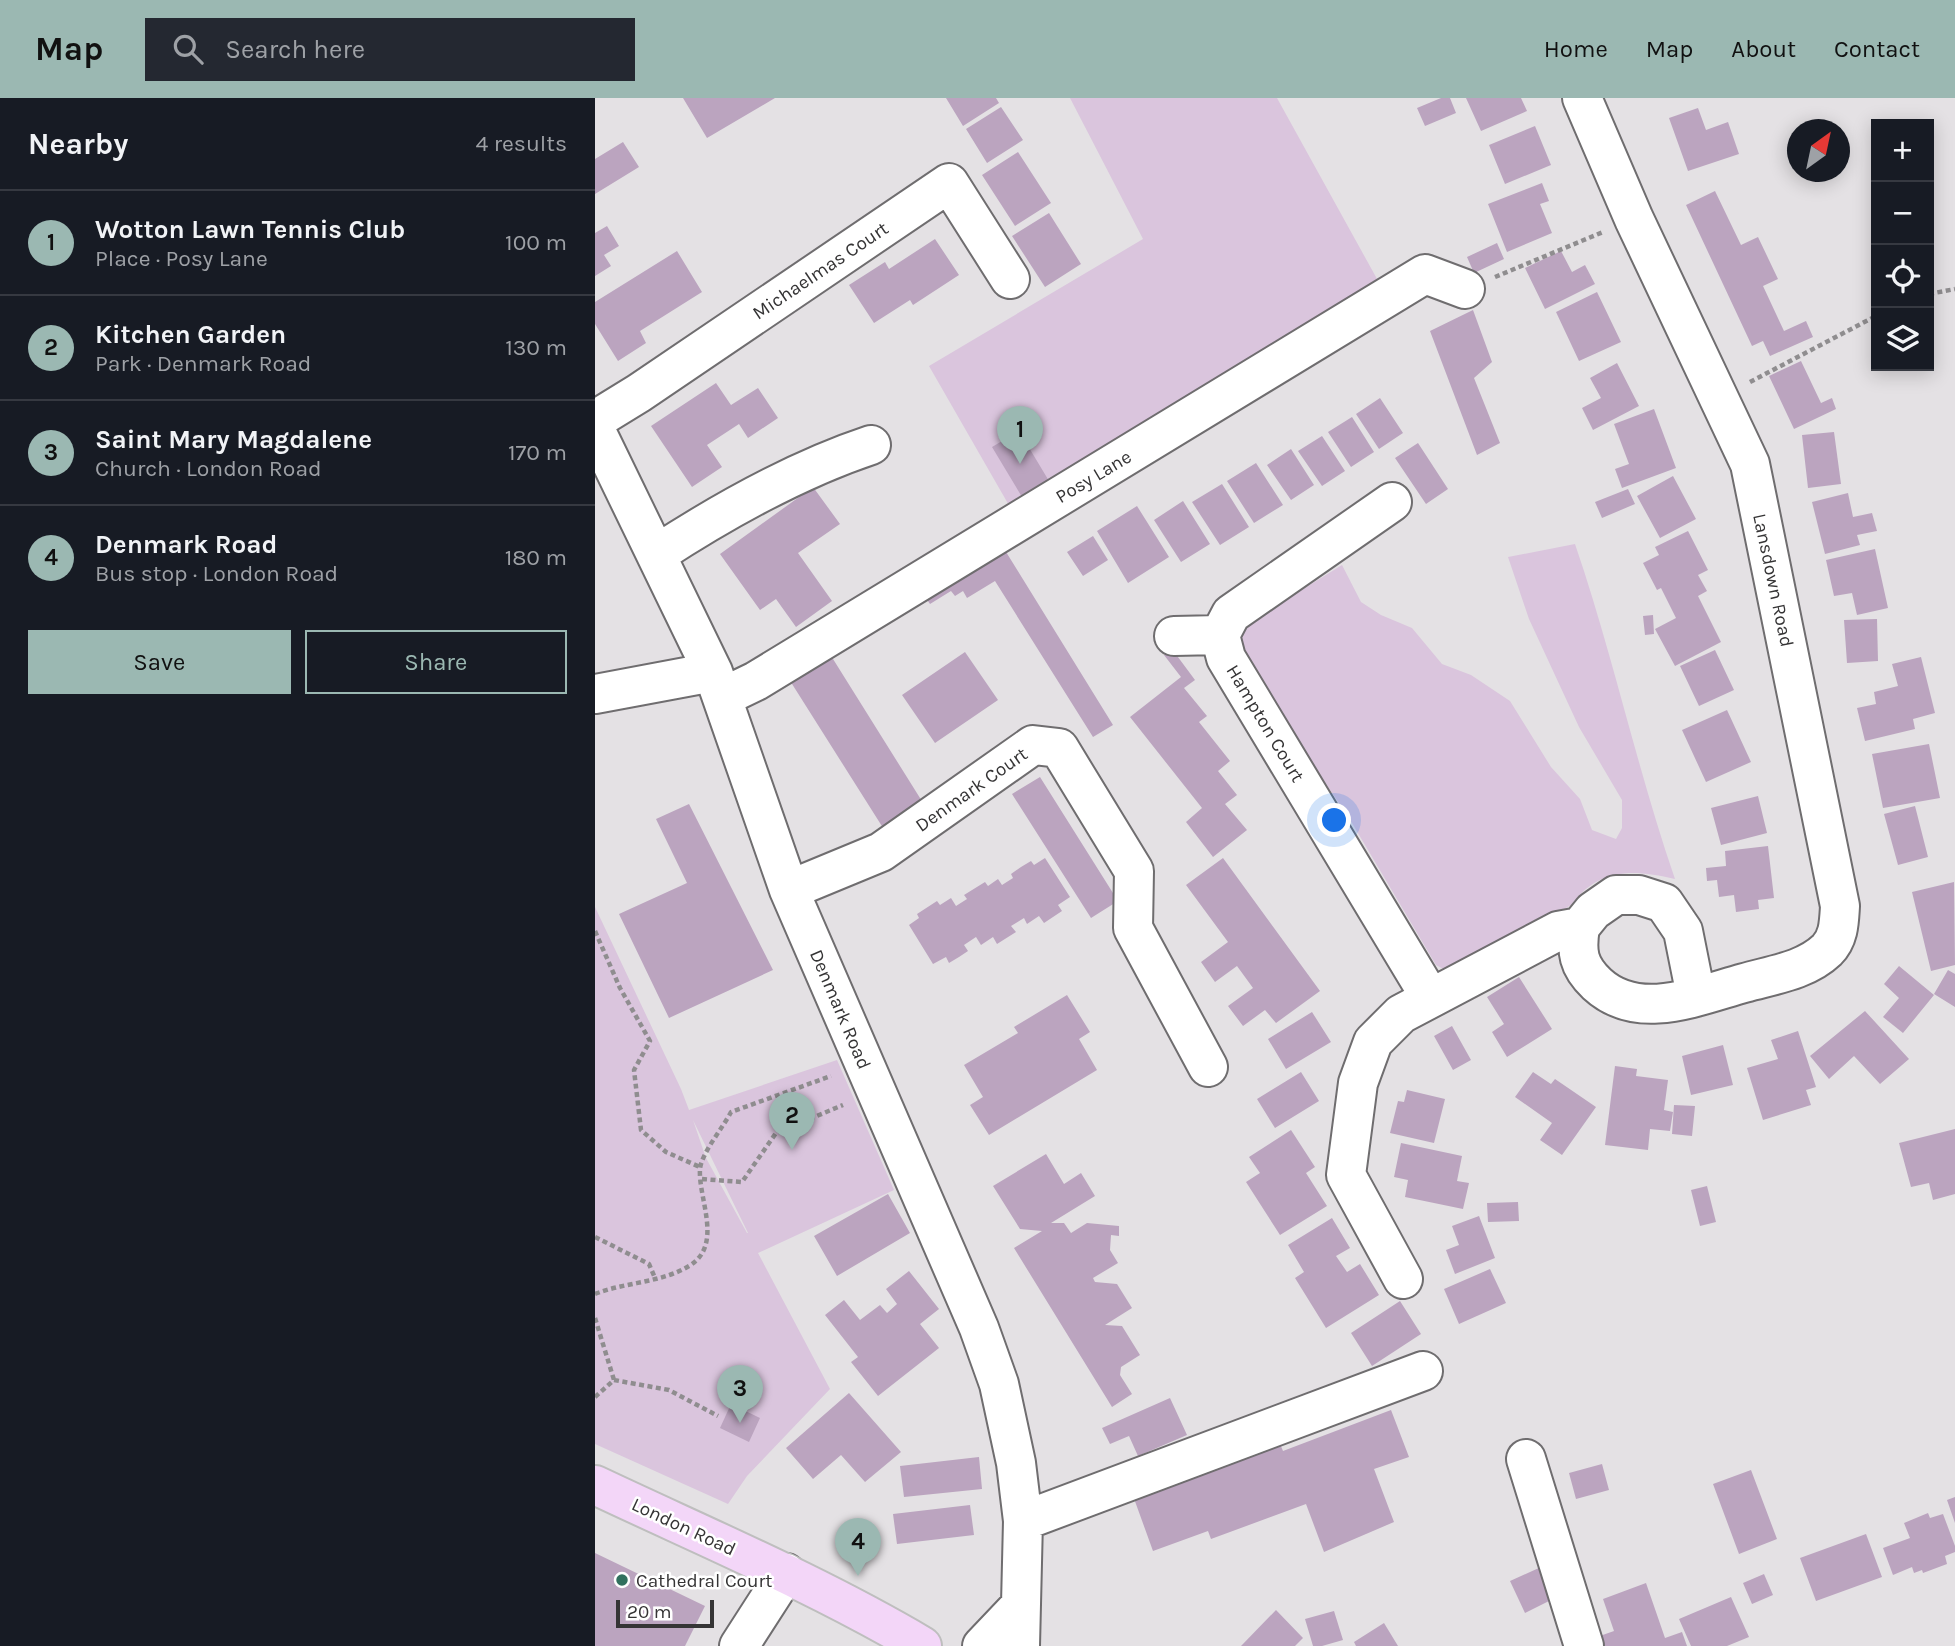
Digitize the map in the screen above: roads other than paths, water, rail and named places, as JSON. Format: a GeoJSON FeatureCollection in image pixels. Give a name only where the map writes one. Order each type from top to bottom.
{"type":"FeatureCollection","features":[{"type":"Feature","properties":{"kind":"main road","name":"London Road"},"geometry":{"type":"LineString","coordinates":[[595,1485],[786,1573],[867,1614],[922,1646]]}},
{"type":"Feature","properties":{"kind":"street","name":"Lansdown Road"},"geometry":{"type":"LineString","coordinates":[[1580,927],[1576,951],[1589,976],[1610,996],[1653,1005],[1808,965],[1829,949],[1838,932],[1840,906],[1750,464],[1634,219],[1582,98]]}},
{"type":"Feature","properties":{"kind":"street","name":"Michaelmas Court"},"geometry":{"type":"LineString","coordinates":[[595,420],[639,394],[949,183],[1010,279]]}},
{"type":"Feature","properties":{"kind":"street","name":"Posy Lane"},"geometry":{"type":"LineString","coordinates":[[718,685],[756,681],[1425,274],[1465,289]]}},
{"type":"Feature","properties":{"kind":"street","name":"Denmark Road"},"geometry":{"type":"LineString","coordinates":[[595,429],[718,685],[789,890],[979,1328],[999,1384],[1016,1463],[1023,1521],[1020,1646]]}},
{"type":"Feature","properties":{"kind":"street"},"geometry":{"type":"LineString","coordinates":[[657,554],[738,506],[826,460],[871,445]]}},
{"type":"Feature","properties":{"kind":"street"},"geometry":{"type":"LineString","coordinates":[[1174,636],[1220,635],[1231,614],[1392,502]]}},
{"type":"Feature","properties":{"kind":"street","name":"Hampton Court"},"geometry":{"type":"LineString","coordinates":[[1220,635],[1226,658],[1430,997]]}},
{"type":"Feature","properties":{"kind":"street"},"geometry":{"type":"LineString","coordinates":[[595,694],[718,685]]}},
{"type":"Feature","properties":{"kind":"street","name":"Denmark Court"},"geometry":{"type":"LineString","coordinates":[[789,890],[881,852],[1033,745],[1059,748],[1134,871],[1133,928],[1208,1067]]}},
{"type":"Feature","properties":{"kind":"street"},"geometry":{"type":"LineString","coordinates":[[1403,1279],[1346,1175],[1358,1083],[1373,1042],[1401,1014],[1558,931],[1580,927],[1593,911],[1616,895],[1639,895],[1664,903],[1682,931],[1696,996]]}},
{"type":"Feature","properties":{"kind":"street"},"geometry":{"type":"LineString","coordinates":[[1023,1521],[1423,1371]]}},
{"type":"Feature","properties":{"kind":"street"},"geometry":{"type":"LineString","coordinates":[[1526,1459],[1584,1646]]}},
{"type":"Feature","properties":{"kind":"street"},"geometry":{"type":"LineString","coordinates":[[739,1646],[786,1573]]}},
{"type":"Feature","properties":{"kind":"street"},"geometry":{"type":"LineString","coordinates":[[982,1646],[1020,1606]]}},
{"type":"Feature","properties":{"kind":"place","name":"Wotton Lawn Tennis Club"},"geometry":{"type":"Point","coordinates":[1020,464]}},
{"type":"Feature","properties":{"kind":"place","name":"Kitchen Garden"},"geometry":{"type":"Point","coordinates":[792,1150]}},
{"type":"Feature","properties":{"kind":"place","name":"Saint Mary Magdalene"},"geometry":{"type":"Point","coordinates":[740,1423]}},
{"type":"Feature","properties":{"kind":"place","name":"Denmark Road"},"geometry":{"type":"Point","coordinates":[858,1576]}},
{"type":"Feature","properties":{"kind":"place","name":"Cathedral Court"},"geometry":{"type":"Point","coordinates":[622,1580]}}]}
